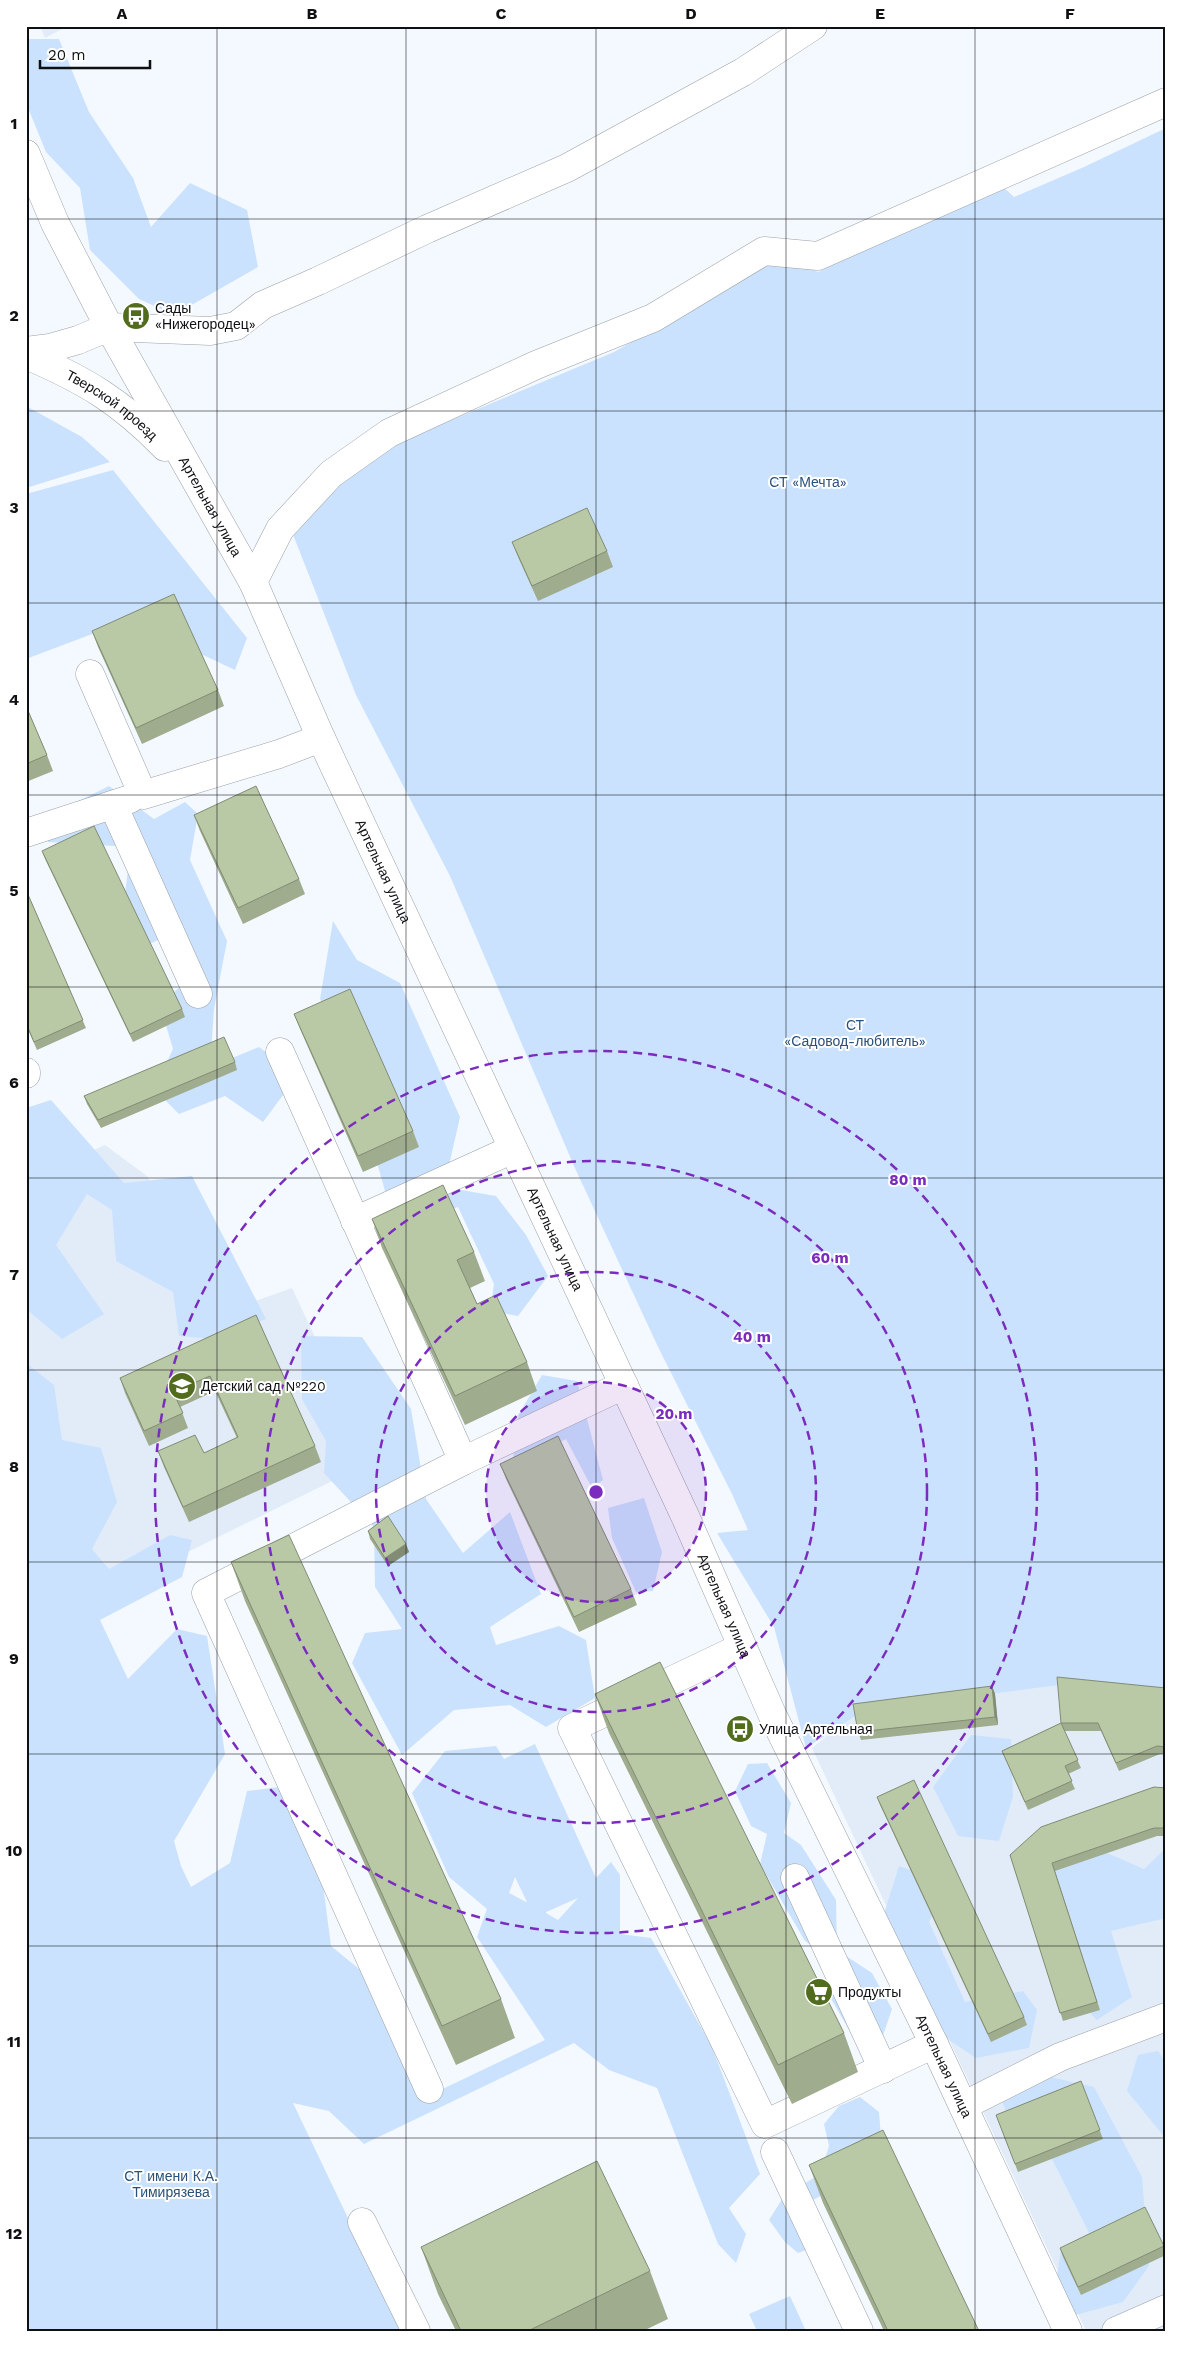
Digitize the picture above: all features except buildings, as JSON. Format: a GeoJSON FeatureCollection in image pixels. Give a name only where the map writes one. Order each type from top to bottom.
{"type":"FeatureCollection","features":[{"type":"Feature","properties":{"kind":"street"},"geometry":{"type":"LineString","coordinates":[[26,351],[50,348],[78,340],[109,327],[210,331],[236,326],[263,305],[426,229],[567,168],[743,72],[813,26]]}},
{"type":"Feature","properties":{"kind":"street"},"geometry":{"type":"LineString","coordinates":[[253,582],[280,529],[331,474],[389,433],[536,365],[653,318],[764,251],[818,256],[1166,102]]}},
{"type":"Feature","properties":{"kind":"street","name":"Артельная улица"},"geometry":{"type":"LineString","coordinates":[[26,154],[55,223],[109,327],[188,470],[253,582],[321,738],[685,1516],[776,1722],[934,2044],[1068,2331]]}},
{"type":"Feature","properties":{"kind":"street","name":"Тверской проезд"},"geometry":{"type":"LineString","coordinates":[[26,355],[67,372],[109,397],[141,422],[188,470]]}},
{"type":"Feature","properties":{"kind":"street"},"geometry":{"type":"LineString","coordinates":[[90,674],[143,795]]}},
{"type":"Feature","properties":{"kind":"street"},"geometry":{"type":"LineString","coordinates":[[26,833],[279,754],[321,738]]}},
{"type":"Feature","properties":{"kind":"street"},"geometry":{"type":"LineString","coordinates":[[113,805],[198,994]]}},
{"type":"Feature","properties":{"kind":"street"},"geometry":{"type":"LineString","coordinates":[[280,1052],[463,1461]]}},
{"type":"Feature","properties":{"kind":"street"},"geometry":{"type":"LineString","coordinates":[[355,1221],[513,1149]]}},
{"type":"Feature","properties":{"kind":"street"},"geometry":{"type":"LineString","coordinates":[[429,2089],[206,1594],[463,1461],[624,1385]]}},
{"type":"Feature","properties":{"kind":"street"},"geometry":{"type":"LineString","coordinates":[[742,1647],[572,1728],[765,2124],[934,2044]]}},
{"type":"Feature","properties":{"kind":"street"},"geometry":{"type":"LineString","coordinates":[[795,1878],[883,2069]]}},
{"type":"Feature","properties":{"kind":"street"},"geometry":{"type":"LineString","coordinates":[[963,2106],[1060,2057],[1166,2017]]}},
{"type":"Feature","properties":{"kind":"street"},"geometry":{"type":"LineString","coordinates":[[775,2152],[859,2331]]}},
{"type":"Feature","properties":{"kind":"street"},"geometry":{"type":"LineString","coordinates":[[362,2222],[416,2331]]}},
{"type":"Feature","properties":{"kind":"street"},"geometry":{"type":"LineString","coordinates":[[1116,2331],[1166,2309]]}},
{"type":"Feature","properties":{"kind":"shaded area"},"geometry":{"type":"Polygon","coordinates":[[[40,26],[68,26],[45,38],[40,26]]]}},
{"type":"Feature","properties":{"kind":"shaded area","name":"Детский сад №220"},"geometry":{"type":"Polygon","coordinates":[[[105,1145],[147,1176],[225,1312],[292,1288],[373,1461],[90,1600],[26,1471],[26,1180],[105,1145]]]}},
{"type":"Feature","properties":{"kind":"shaded area"},"geometry":{"type":"Polygon","coordinates":[[[1060,1685],[1166,1695],[1166,2331],[1086,2331],[812,1748],[856,1712],[1060,1685]]]}},
{"type":"Feature","properties":{"kind":"green space"},"geometry":{"type":"Polygon","coordinates":[[[26,39],[59,39],[89,112],[133,178],[151,227],[190,183],[247,210],[258,267],[174,315],[139,299],[90,250],[80,188],[46,152],[26,103],[26,39]]]}},
{"type":"Feature","properties":{"kind":"green space","name":"СТ «Садовод-любитель»"},"geometry":{"type":"Polygon","coordinates":[[[1166,128],[1166,1732],[1060,1685],[863,1711],[806,1748],[774,1627],[717,1533],[748,1530],[732,1494],[659,1349],[574,1166],[450,876],[356,695],[292,532],[339,481],[396,443],[614,352],[716,293],[742,271],[791,260],[818,272],[1002,186],[1014,197],[1084,167],[1166,128]]]}},
{"type":"Feature","properties":{"kind":"green space"},"geometry":{"type":"Polygon","coordinates":[[[26,406],[82,437],[110,462],[26,488],[26,406]]]}},
{"type":"Feature","properties":{"kind":"green space"},"geometry":{"type":"Polygon","coordinates":[[[113,470],[247,638],[235,670],[186,647],[177,602],[26,659],[26,494],[113,470]]]}},
{"type":"Feature","properties":{"kind":"green space"},"geometry":{"type":"Polygon","coordinates":[[[109,786],[154,819],[185,802],[198,814],[190,860],[227,941],[214,1009],[210,1067],[259,1047],[298,1075],[263,1122],[225,1096],[179,1114],[154,1089],[173,1049],[160,1005],[196,972],[179,930],[133,952],[119,940],[131,847],[48,842],[42,819],[109,786]]]}},
{"type":"Feature","properties":{"kind":"green space"},"geometry":{"type":"Polygon","coordinates":[[[333,921],[357,960],[400,983],[460,1117],[444,1187],[496,1196],[526,1235],[548,1276],[518,1316],[490,1311],[494,1284],[458,1207],[396,1229],[339,1031],[320,999],[333,921]]]}},
{"type":"Feature","properties":{"kind":"green space"},"geometry":{"type":"Polygon","coordinates":[[[51,1100],[124,1183],[192,1176],[266,1319],[213,1339],[179,1336],[173,1292],[116,1261],[112,1210],[87,1194],[56,1245],[104,1314],[62,1339],[26,1309],[26,1108],[51,1100]]]}},
{"type":"Feature","properties":{"kind":"green space"},"geometry":{"type":"Polygon","coordinates":[[[301,1336],[362,1337],[411,1409],[426,1499],[463,1553],[510,1512],[541,1594],[490,1627],[496,1645],[559,1626],[586,1640],[595,1698],[546,1727],[510,1705],[454,1710],[402,1755],[352,1663],[365,1633],[402,1629],[375,1587],[374,1527],[324,1473],[326,1441],[302,1399],[301,1336]]]}},
{"type":"Feature","properties":{"kind":"green space","name":"СТ имени К.А. Тимирязева"},"geometry":{"type":"Polygon","coordinates":[[[26,1363],[54,1385],[62,1440],[101,1448],[117,1502],[92,1549],[109,1569],[170,1535],[192,1540],[182,1577],[100,1620],[128,1679],[177,1629],[207,1636],[225,1754],[174,1841],[181,1866],[191,1887],[230,1863],[247,1791],[279,1787],[322,1877],[331,1946],[369,1977],[428,2096],[545,2040],[477,1937],[487,1909],[449,1877],[412,1793],[445,1751],[496,1746],[504,1759],[535,1744],[596,1878],[611,1862],[620,1875],[620,1934],[651,1938],[712,2047],[760,2174],[729,2208],[746,2234],[736,2263],[718,2244],[657,2088],[609,2070],[574,2043],[364,2144],[329,2111],[293,2103],[402,2331],[26,2331],[26,1363]],[[515,1877],[509,1893],[527,1902],[515,1877]],[[578,1898],[546,1912],[546,1913],[558,1920],[578,1898]]]}},
{"type":"Feature","properties":{"kind":"green space"},"geometry":{"type":"Polygon","coordinates":[[[542,1375],[577,1381],[603,1480],[592,1488],[566,1439],[512,1466],[519,1414],[542,1375]]]}},
{"type":"Feature","properties":{"kind":"green space"},"geometry":{"type":"Polygon","coordinates":[[[644,1498],[662,1552],[653,1591],[636,1592],[612,1538],[608,1508],[644,1498]]]}},
{"type":"Feature","properties":{"kind":"green space"},"geometry":{"type":"Polygon","coordinates":[[[971,1735],[1011,1739],[1013,1797],[999,1841],[958,1836],[933,1787],[971,1735]]]}},
{"type":"Feature","properties":{"kind":"green space"},"geometry":{"type":"Polygon","coordinates":[[[767,1763],[791,1803],[784,1833],[801,1845],[836,1900],[837,1950],[872,1973],[892,2009],[880,2044],[856,2042],[830,1997],[828,1957],[805,1941],[760,1864],[767,1834],[751,1826],[735,1791],[748,1764],[767,1763]]]}},
{"type":"Feature","properties":{"kind":"green space"},"geometry":{"type":"Polygon","coordinates":[[[1063,1834],[1144,1869],[1166,1848],[1166,1918],[1111,1931],[1132,1997],[1097,2020],[1076,1999],[1020,1845],[1063,1834]]]}},
{"type":"Feature","properties":{"kind":"green space"},"geometry":{"type":"Polygon","coordinates":[[[899,1866],[950,1884],[929,1922],[965,2002],[1023,1991],[1037,2010],[1029,2048],[976,2058],[934,2030],[881,1923],[899,1866]]]}},
{"type":"Feature","properties":{"kind":"green space"},"geometry":{"type":"Polygon","coordinates":[[[1158,2051],[1166,2063],[1166,2139],[1127,2091],[1138,2055],[1158,2051]]]}},
{"type":"Feature","properties":{"kind":"green space"},"geometry":{"type":"Polygon","coordinates":[[[1042,2075],[1094,2087],[1142,2177],[1149,2266],[1123,2302],[1072,2316],[1055,2289],[1061,2249],[1089,2233],[1048,2151],[1011,2126],[1000,2095],[1042,2075]]]}},
{"type":"Feature","properties":{"kind":"green space"},"geometry":{"type":"Polygon","coordinates":[[[860,2097],[879,2112],[883,2162],[813,2200],[812,2248],[798,2253],[785,2242],[769,2220],[784,2196],[820,2174],[829,2146],[824,2124],[839,2106],[860,2097]]]}},
{"type":"Feature","properties":{"kind":"green space"},"geometry":{"type":"Polygon","coordinates":[[[790,2296],[806,2331],[757,2331],[749,2314],[790,2296]]]}},
{"type":"Feature","properties":{"kind":"place","name":"Сады «Нижегородец»"},"geometry":{"type":"Point","coordinates":[136,316]}},
{"type":"Feature","properties":{"kind":"place","name":"Детский сад №220"},"geometry":{"type":"Point","coordinates":[182,1386]}},
{"type":"Feature","properties":{"kind":"place","name":"Улица Артельная"},"geometry":{"type":"Point","coordinates":[740,1729]}},
{"type":"Feature","properties":{"kind":"place","name":"Продукты"},"geometry":{"type":"Point","coordinates":[819,1992]}},
{"type":"Feature","properties":{"kind":"park label","name":"СТ «Мечта»"},"geometry":{"type":"Point","coordinates":[808,482]}}]}
